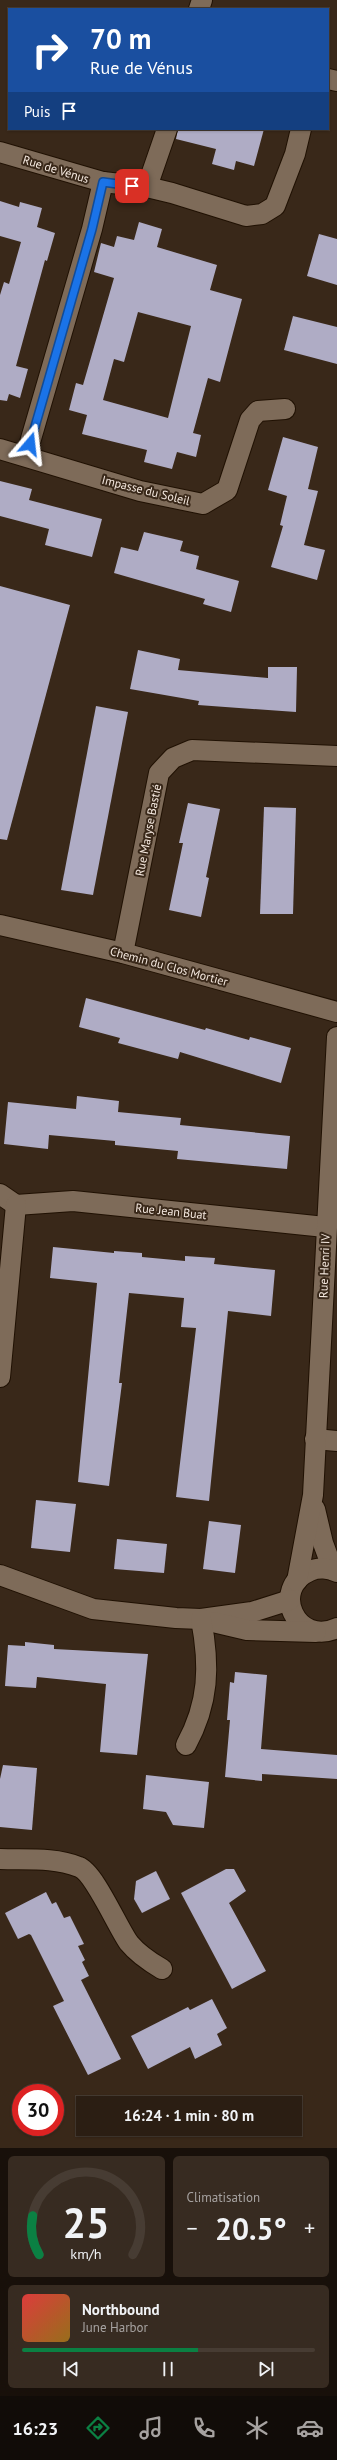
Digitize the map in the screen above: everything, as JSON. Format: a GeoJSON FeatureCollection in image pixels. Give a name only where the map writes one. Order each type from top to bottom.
{"type":"FeatureCollection","features":[{"type":"Feature","properties":{"kind":"street"},"geometry":{"type":"LineString","coordinates":[[147,187],[167,130]]}},
{"type":"Feature","properties":{"kind":"street","name":"Rue de Vénus"},"geometry":{"type":"LineString","coordinates":[[0,152],[103,182],[147,187],[172,193],[246,216],[262,214],[275,206],[295,154],[301,130]]}},
{"type":"Feature","properties":{"kind":"street"},"geometry":{"type":"LineString","coordinates":[[26,456],[92,229],[103,182]]}},
{"type":"Feature","properties":{"kind":"street","name":"Impasse du Soleil"},"geometry":{"type":"LineString","coordinates":[[0,449],[140,491],[203,504],[227,490],[250,420],[258,410],[285,410]]}},
{"type":"Feature","properties":{"kind":"street","name":"Rue Maryse Bastié"},"geometry":{"type":"LineString","coordinates":[[123,952],[159,773],[173,758],[192,750],[337,756]]}},
{"type":"Feature","properties":{"kind":"street","name":"Chemin du Clos Mortier"},"geometry":{"type":"LineString","coordinates":[[0,925],[123,952],[337,1012]]}},
{"type":"Feature","properties":{"kind":"street","name":"Rue Henri IV"},"geometry":{"type":"LineString","coordinates":[[290,1600],[297,1581],[313,1495],[315,1439],[329,1322],[325,1227],[337,1037]]}},
{"type":"Feature","properties":{"kind":"street"},"geometry":{"type":"LineString","coordinates":[[0,1377],[8,1199]]}},
{"type":"Feature","properties":{"kind":"street","name":"Rue Jean Buat"},"geometry":{"type":"LineString","coordinates":[[8,1199],[73,1200],[325,1227]]}},
{"type":"Feature","properties":{"kind":"street"},"geometry":{"type":"LineString","coordinates":[[315,1439],[337,1441]]}},
{"type":"Feature","properties":{"kind":"street","name":"Rue Henri IV"},"geometry":{"type":"LineString","coordinates":[[313,1495],[323,1544],[335,1571]]}},
{"type":"Feature","properties":{"kind":"street"},"geometry":{"type":"LineString","coordinates":[[297,1581],[305,1573],[314,1569],[335,1571]]}},
{"type":"Feature","properties":{"kind":"street"},"geometry":{"type":"LineString","coordinates":[[0,1575],[93,1609],[201,1619],[247,1630],[332,1630]]}},
{"type":"Feature","properties":{"kind":"street"},"geometry":{"type":"LineString","coordinates":[[201,1619],[252,1612],[290,1600],[293,1615],[298,1622],[307,1628],[332,1630]]}},
{"type":"Feature","properties":{"kind":"street"},"geometry":{"type":"LineString","coordinates":[[186,1745],[198,1722],[204,1699],[206,1645],[201,1619]]}},
{"type":"Feature","properties":{"kind":"street"},"geometry":{"type":"LineString","coordinates":[[0,1859],[46,1860],[81,1867],[92,1879],[129,1943],[146,1960],[162,1969]]}},
{"type":"Feature","properties":{"kind":"building"},"geometry":{"type":"Polygon","coordinates":[[[178,130],[264,130],[254,166],[236,161],[234,170],[212,164],[216,149],[176,139],[178,130]]]}},
{"type":"Feature","properties":{"kind":"building"},"geometry":{"type":"Polygon","coordinates":[[[0,201],[19,207],[20,202],[42,208],[37,227],[55,233],[47,261],[45,260],[16,366],[28,369],[20,398],[9,394],[7,401],[0,400],[0,295],[4,282],[9,284],[21,242],[0,236],[0,201]]]}},
{"type":"Feature","properties":{"kind":"building"},"geometry":{"type":"Polygon","coordinates":[[[139,222],[162,229],[157,247],[217,265],[210,290],[242,299],[220,382],[208,378],[193,433],[201,435],[196,457],[177,452],[172,469],[144,462],[147,450],[82,434],[87,415],[69,410],[76,383],[83,385],[114,278],[94,272],[101,243],[114,247],[117,236],[134,240],[139,222]],[[138,312],[124,362],[114,359],[103,400],[168,418],[191,326],[138,312]]]}},
{"type":"Feature","properties":{"kind":"building"},"geometry":{"type":"Polygon","coordinates":[[[319,234],[337,239],[337,285],[307,276],[319,234]]]}},
{"type":"Feature","properties":{"kind":"building"},"geometry":{"type":"Polygon","coordinates":[[[293,316],[337,327],[337,364],[284,350],[293,316]]]}},
{"type":"Feature","properties":{"kind":"building"},"geometry":{"type":"Polygon","coordinates":[[[283,437],[318,447],[308,489],[318,491],[304,545],[325,550],[317,580],[271,567],[283,526],[280,525],[287,496],[268,490],[283,437]]]}},
{"type":"Feature","properties":{"kind":"building"},"geometry":{"type":"Polygon","coordinates":[[[0,481],[32,489],[29,500],[102,519],[92,557],[45,545],[49,529],[0,516],[0,481]]]}},
{"type":"Feature","properties":{"kind":"building"},"geometry":{"type":"Polygon","coordinates":[[[144,532],[183,541],[180,551],[199,556],[196,569],[239,581],[231,612],[203,604],[205,599],[114,573],[121,547],[138,551],[144,532]]]}},
{"type":"Feature","properties":{"kind":"building"},"geometry":{"type":"Polygon","coordinates":[[[0,586],[70,605],[7,840],[0,839],[0,586]]]}},
{"type":"Feature","properties":{"kind":"building"},"geometry":{"type":"Polygon","coordinates":[[[138,650],[180,659],[178,670],[268,678],[268,667],[297,667],[296,712],[198,705],[199,701],[130,689],[138,650]]]}},
{"type":"Feature","properties":{"kind":"building"},"geometry":{"type":"Polygon","coordinates":[[[96,706],[128,712],[93,895],[61,890],[96,706]]]}},
{"type":"Feature","properties":{"kind":"building"},"geometry":{"type":"Polygon","coordinates":[[[188,803],[220,809],[206,877],[209,878],[201,917],[169,910],[183,843],[179,843],[188,803]]]}},
{"type":"Feature","properties":{"kind":"building"},"geometry":{"type":"Polygon","coordinates":[[[264,807],[296,808],[293,914],[260,914],[264,807]]]}},
{"type":"Feature","properties":{"kind":"building"},"geometry":{"type":"Polygon","coordinates":[[[86,998],[205,1030],[206,1028],[249,1040],[250,1037],[291,1048],[281,1083],[180,1052],[178,1059],[118,1043],[120,1038],[79,1027],[86,998]]]}},
{"type":"Feature","properties":{"kind":"building"},"geometry":{"type":"Polygon","coordinates":[[[77,1096],[119,1101],[118,1112],[181,1118],[180,1125],[290,1136],[287,1169],[177,1159],[178,1151],[115,1145],[115,1141],[49,1135],[48,1149],[4,1144],[8,1102],[76,1109],[77,1096]]]}},
{"type":"Feature","properties":{"kind":"building"},"geometry":{"type":"Polygon","coordinates":[[[53,1247],[114,1253],[114,1251],[142,1253],[142,1257],[185,1261],[185,1256],[215,1258],[214,1264],[275,1270],[271,1316],[228,1311],[209,1501],[176,1497],[196,1328],[181,1327],[184,1298],[129,1293],[119,1383],[122,1383],[109,1486],[78,1482],[97,1283],[50,1278],[53,1247]]]}},
{"type":"Feature","properties":{"kind":"building"},"geometry":{"type":"Polygon","coordinates":[[[36,1500],[76,1504],[70,1552],[31,1548],[36,1500]]]}},
{"type":"Feature","properties":{"kind":"building"},"geometry":{"type":"Polygon","coordinates":[[[209,1521],[241,1525],[235,1573],[203,1569],[209,1521]]]}},
{"type":"Feature","properties":{"kind":"building"},"geometry":{"type":"Polygon","coordinates":[[[117,1539],[167,1544],[164,1573],[114,1569],[117,1539]]]}},
{"type":"Feature","properties":{"kind":"building"},"geometry":{"type":"Polygon","coordinates":[[[25,1642],[54,1645],[54,1649],[148,1654],[137,1755],[100,1752],[106,1684],[37,1677],[36,1688],[5,1686],[8,1645],[25,1646],[25,1642]]]}},
{"type":"Feature","properties":{"kind":"building"},"geometry":{"type":"Polygon","coordinates":[[[235,1672],[267,1675],[261,1749],[337,1755],[337,1779],[262,1774],[262,1781],[225,1777],[230,1720],[227,1720],[230,1682],[234,1683],[235,1672]]]}},
{"type":"Feature","properties":{"kind":"building"},"geometry":{"type":"Polygon","coordinates":[[[3,1765],[37,1768],[32,1830],[0,1827],[0,1779],[3,1765]]]}},
{"type":"Feature","properties":{"kind":"building"},"geometry":{"type":"Polygon","coordinates":[[[146,1775],[209,1782],[204,1828],[173,1825],[166,1812],[143,1809],[146,1775]]]}},
{"type":"Feature","properties":{"kind":"building"},"geometry":{"type":"Polygon","coordinates":[[[226,1869],[234,1869],[246,1891],[229,1903],[266,1971],[232,1989],[181,1893],[226,1869]]]}},
{"type":"Feature","properties":{"kind":"building"},"geometry":{"type":"Polygon","coordinates":[[[156,1871],[170,1899],[142,1913],[134,1899],[136,1881],[156,1871]]]}},
{"type":"Feature","properties":{"kind":"building"},"geometry":{"type":"Polygon","coordinates":[[[46,1892],[52,1904],[56,1902],[64,1918],[70,1916],[84,1944],[78,1946],[85,1960],[82,1962],[89,1976],[81,1980],[121,2059],[88,2075],[53,2006],[64,2001],[31,1935],[29,1934],[18,1939],[5,1913],[46,1892]]]}},
{"type":"Feature","properties":{"kind":"building"},"geometry":{"type":"Polygon","coordinates":[[[212,1999],[227,2028],[217,2034],[222,2045],[195,2059],[190,2047],[148,2069],[131,2036],[188,2007],[190,2010],[212,1999]]]}},
{"type":"Feature","properties":{"kind":"route"},"geometry":{"type":"LineString","coordinates":[[30,444],[92,229],[103,182],[132,186]]}}]}
